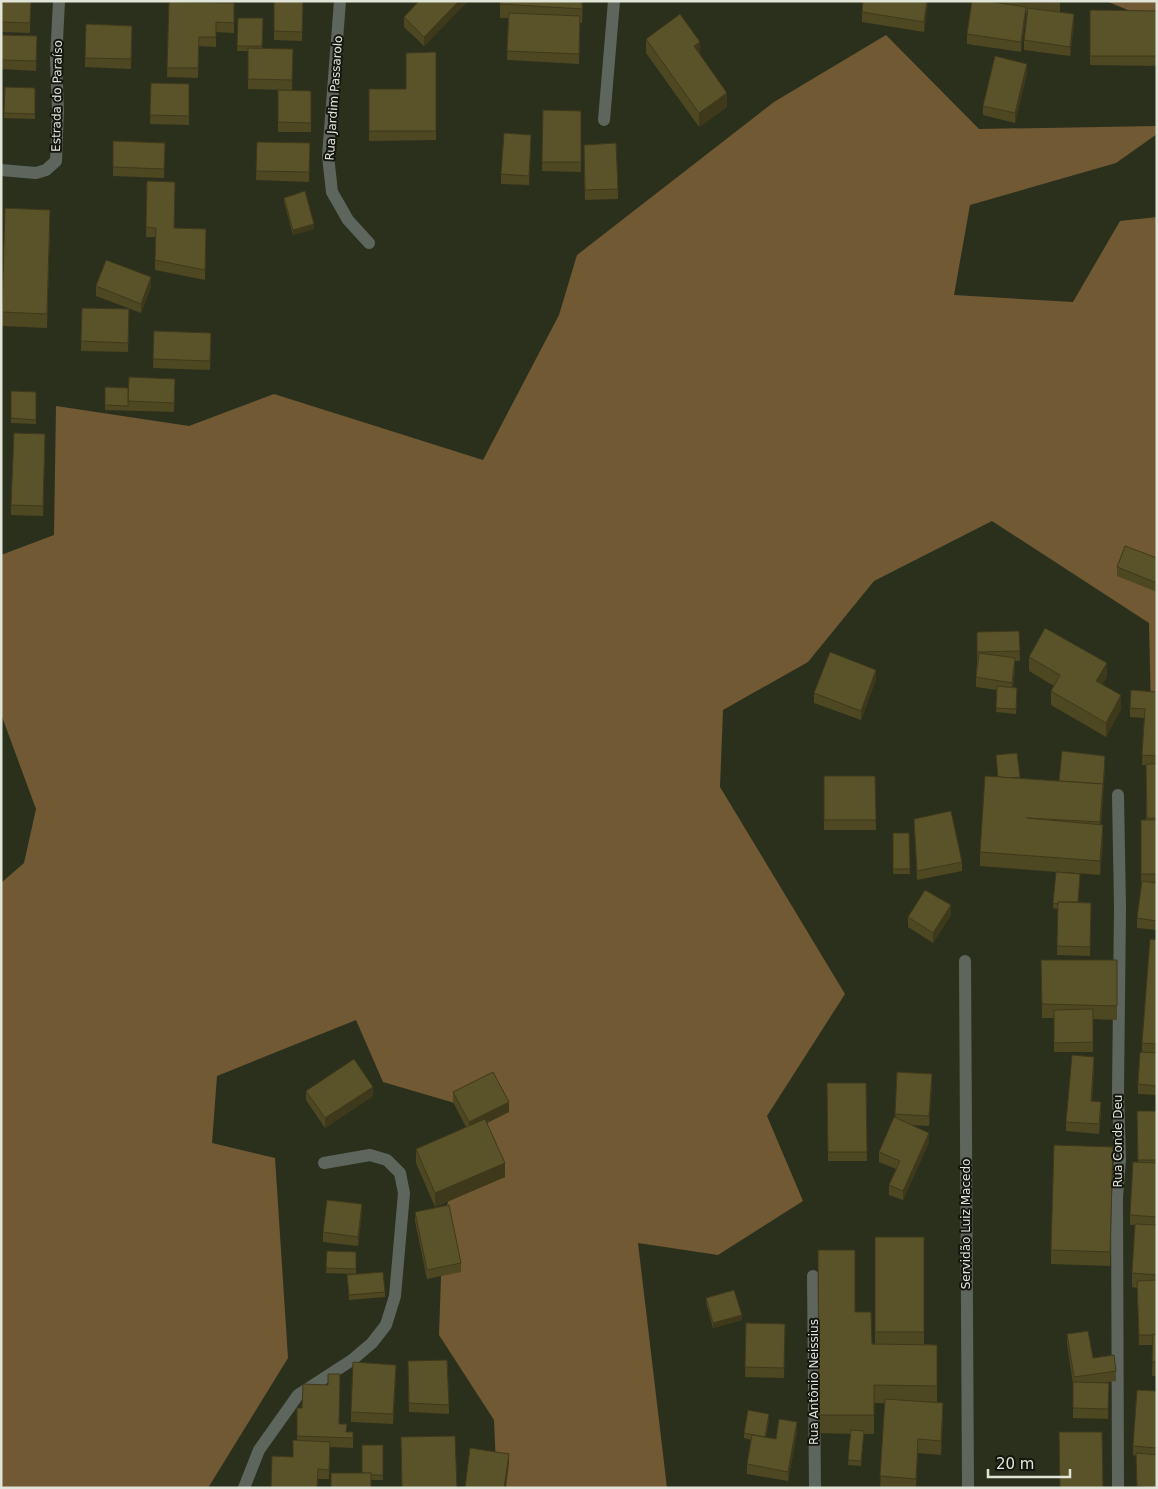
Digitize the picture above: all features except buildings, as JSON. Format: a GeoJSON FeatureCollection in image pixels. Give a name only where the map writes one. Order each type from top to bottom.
{"type":"FeatureCollection","features":[{"type":"Feature","properties":{"kind":"street","name":"Estrada do Paraíso"},"geometry":{"type":"LineString","coordinates":[[1,170],[36,173],[46,170],[56,161],[58,134],[56,60],[59,1]]}},
{"type":"Feature","properties":{"kind":"street","name":"Rua Jardim Passarolo"},"geometry":{"type":"LineString","coordinates":[[340,1],[328,156],[332,192],[348,220],[369,243]]}},
{"type":"Feature","properties":{"kind":"street"},"geometry":{"type":"LineString","coordinates":[[604,120],[614,1]]}},
{"type":"Feature","properties":{"kind":"street","name":"Rua Conde Deu"},"geometry":{"type":"LineString","coordinates":[[1118,795],[1120,907],[1118,1091],[1120,1160],[1117,1197],[1118,1488]]}},
{"type":"Feature","properties":{"kind":"street","name":"Servidão Luiz Macedo"},"geometry":{"type":"LineString","coordinates":[[965,961],[968,1488]]}},
{"type":"Feature","properties":{"kind":"street"},"geometry":{"type":"LineString","coordinates":[[244,1488],[259,1450],[298,1395],[352,1360],[372,1343],[386,1325],[394,1296],[404,1193],[400,1174],[388,1160],[370,1155],[324,1163]]}},
{"type":"Feature","properties":{"kind":"street","name":"Rua Antônio Neissius"},"geometry":{"type":"LineString","coordinates":[[813,1276],[815,1488]]}},
{"type":"Feature","properties":{"kind":"shaded area"},"geometry":{"type":"Polygon","coordinates":[[[1106,1],[1157,1],[1157,22],[1106,1]]]}},
{"type":"Feature","properties":{"kind":"shaded area"},"geometry":{"type":"Polygon","coordinates":[[[886,35],[979,129],[1157,126],[1157,134],[1116,163],[970,205],[954,295],[1073,302],[1120,221],[1157,217],[1157,976],[1149,623],[992,521],[874,581],[808,662],[723,710],[720,787],[845,994],[767,1116],[803,1201],[718,1255],[638,1243],[667,1488],[497,1488],[494,1420],[439,1335],[443,1219],[475,1109],[383,1082],[356,1020],[217,1076],[212,1143],[275,1158],[288,1358],[208,1488],[1,1488],[1,883],[24,863],[36,809],[1,714],[1,555],[54,535],[56,406],[189,426],[274,394],[483,460],[559,315],[577,255],[774,102],[886,35]]]}}]}
